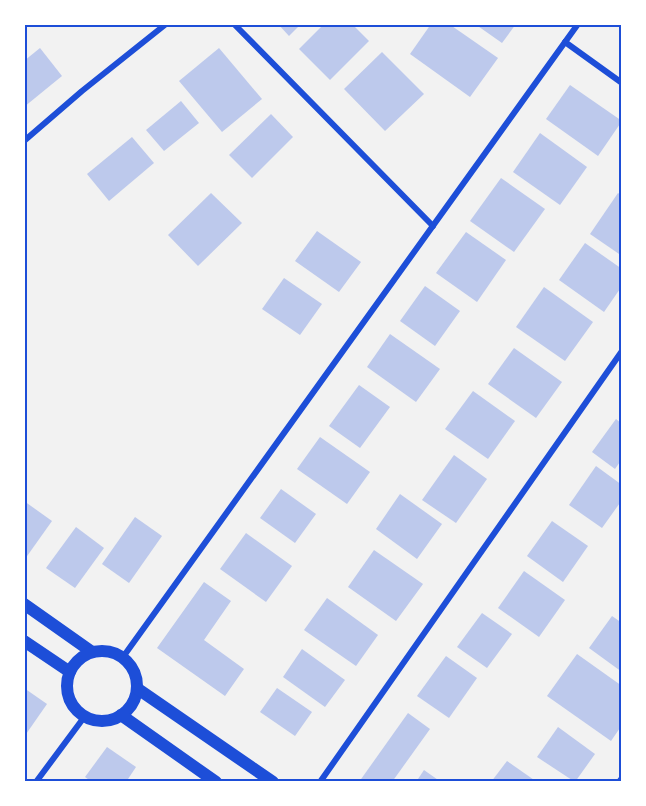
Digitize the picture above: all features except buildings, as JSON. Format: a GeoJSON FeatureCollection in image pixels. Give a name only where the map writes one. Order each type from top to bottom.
{"type":"FeatureCollection","features":[{"type":"Feature","properties":{"kind":"main road"},"geometry":{"type":"LineString","coordinates":[[24,604],[92,652]]}},
{"type":"Feature","properties":{"kind":"main road"},"geometry":{"type":"LineString","coordinates":[[24,641],[70,672]]}},
{"type":"Feature","properties":{"kind":"main road"},"geometry":{"type":"LineString","coordinates":[[103,650],[123,657],[132,666],[137,677],[138,689],[133,704],[121,716],[103,721],[85,716],[71,701],[67,682],[75,663],[92,652],[103,650]]}},
{"type":"Feature","properties":{"kind":"main road"},"geometry":{"type":"LineString","coordinates":[[138,689],[273,782]]}},
{"type":"Feature","properties":{"kind":"main road"},"geometry":{"type":"LineString","coordinates":[[121,716],[216,782]]}},
{"type":"Feature","properties":{"kind":"street"},"geometry":{"type":"LineString","coordinates":[[24,141],[166,24]]}},
{"type":"Feature","properties":{"kind":"street"},"geometry":{"type":"LineString","coordinates":[[234,24],[433,226]]}},
{"type":"Feature","properties":{"kind":"street"},"geometry":{"type":"LineString","coordinates":[[123,657],[578,24]]}},
{"type":"Feature","properties":{"kind":"street"},"geometry":{"type":"LineString","coordinates":[[565,42],[622,83]]}},
{"type":"Feature","properties":{"kind":"street"},"geometry":{"type":"LineString","coordinates":[[320,782],[622,351]]}},
{"type":"Feature","properties":{"kind":"street"},"geometry":{"type":"LineString","coordinates":[[36,782],[85,716]]}}]}
